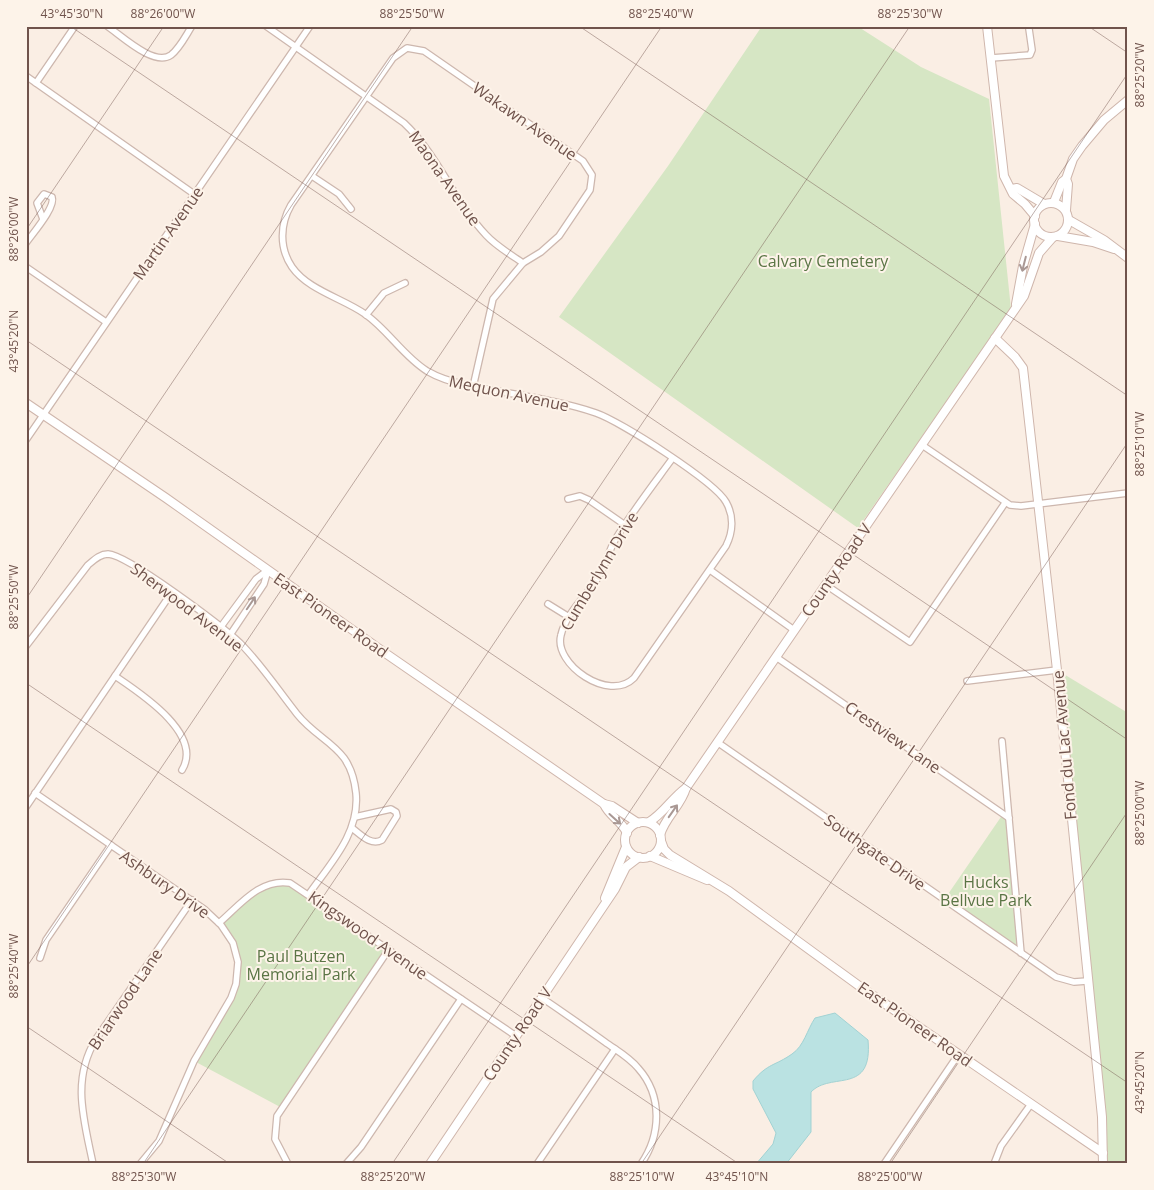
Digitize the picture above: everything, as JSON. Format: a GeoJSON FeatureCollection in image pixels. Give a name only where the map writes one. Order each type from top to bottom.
{"type":"FeatureCollection","features":[{"type":"Feature","properties":{"kind":"main road"},"geometry":{"type":"LineString","coordinates":[[987,26],[1004,176],[1013,194],[1025,204],[1043,235],[1093,242],[1116,249]]}},
{"type":"Feature","properties":{"kind":"main road"},"geometry":{"type":"LineString","coordinates":[[1054,202],[1062,182],[1066,179],[1074,159],[1087,138],[1108,116],[1128,100]]}},
{"type":"Feature","properties":{"kind":"main road"},"geometry":{"type":"LineString","coordinates":[[1016,306],[1024,296],[1039,253],[1055,236],[1066,230],[1069,220],[1066,210],[1068,184],[1066,179]]}},
{"type":"Feature","properties":{"kind":"main road"},"geometry":{"type":"LineString","coordinates":[[1012,189],[1017,188],[1044,204]]}},
{"type":"Feature","properties":{"kind":"main road"},"geometry":{"type":"LineString","coordinates":[[1016,306],[1023,266],[1037,210],[1044,204],[1054,202],[1066,210]]}},
{"type":"Feature","properties":{"kind":"main road"},"geometry":{"type":"LineString","coordinates":[[1069,220],[1104,240],[1128,258]]}},
{"type":"Feature","properties":{"kind":"main road","name":"County Road V"},"geometry":{"type":"LineString","coordinates":[[661,838],[664,824],[683,798],[686,788],[1016,306]]}},
{"type":"Feature","properties":{"kind":"main road","name":"Fond du Lac Avenue"},"geometry":{"type":"LineString","coordinates":[[995,338],[1015,357],[1023,368],[1057,670],[1102,1117],[1103,1164]]}},
{"type":"Feature","properties":{"kind":"main road","name":"East Pioneer Road"},"geometry":{"type":"LineString","coordinates":[[26,403],[604,804],[608,812],[620,823],[626,833]]}},
{"type":"Feature","properties":{"kind":"main road"},"geometry":{"type":"LineString","coordinates":[[686,788],[676,795],[656,818],[649,822],[638,823],[626,833],[626,847],[639,857],[650,856],[729,891]]}},
{"type":"Feature","properties":{"kind":"main road"},"geometry":{"type":"LineString","coordinates":[[604,804],[612,806],[638,823]]}},
{"type":"Feature","properties":{"kind":"main road"},"geometry":{"type":"LineString","coordinates":[[649,822],[661,838],[664,849],[670,855],[729,891]]}},
{"type":"Feature","properties":{"kind":"main road"},"geometry":{"type":"LineString","coordinates":[[650,856],[658,850],[661,838]]}},
{"type":"Feature","properties":{"kind":"main road","name":"County Road V"},"geometry":{"type":"LineString","coordinates":[[603,904],[609,885],[626,847]]}},
{"type":"Feature","properties":{"kind":"main road","name":"County Road V"},"geometry":{"type":"LineString","coordinates":[[430,1164],[542,998],[627,866],[639,857]]}},
{"type":"Feature","properties":{"kind":"main road","name":"East Pioneer Road"},"geometry":{"type":"LineString","coordinates":[[729,891],[862,988],[1103,1153]]}},
{"type":"Feature","properties":{"kind":"street"},"geometry":{"type":"LineString","coordinates":[[36,83],[75,26]]}},
{"type":"Feature","properties":{"kind":"street"},"geometry":{"type":"LineString","coordinates":[[107,26],[150,56],[158,58],[167,57],[174,53],[192,26]]}},
{"type":"Feature","properties":{"kind":"street","name":"Maona Avenue"},"geometry":{"type":"LineString","coordinates":[[266,26],[398,118],[414,132],[480,228],[493,242],[523,263]]}},
{"type":"Feature","properties":{"kind":"street","name":"Martin Avenue"},"geometry":{"type":"LineString","coordinates":[[26,440],[310,26]]}},
{"type":"Feature","properties":{"kind":"street"},"geometry":{"type":"LineString","coordinates":[[991,58],[1030,55],[1032,50],[1029,29]]}},
{"type":"Feature","properties":{"kind":"street","name":"Wakawn Avenue"},"geometry":{"type":"LineString","coordinates":[[367,96],[397,54],[407,48],[420,49],[587,165],[592,178],[588,193],[554,240],[541,252],[523,263],[490,304],[473,387]]}},
{"type":"Feature","properties":{"kind":"street"},"geometry":{"type":"LineString","coordinates":[[26,76],[194,194]]}},
{"type":"Feature","properties":{"kind":"street","name":"Mequon Avenue"},"geometry":{"type":"LineString","coordinates":[[367,96],[291,205],[284,219],[282,238],[287,257],[295,270],[304,280],[366,315],[423,368],[442,379],[603,416],[630,430],[718,491],[730,510],[732,524],[729,538],[710,570]]}},
{"type":"Feature","properties":{"kind":"street"},"geometry":{"type":"LineString","coordinates":[[312,176],[338,194],[351,209]]}},
{"type":"Feature","properties":{"kind":"street"},"geometry":{"type":"LineString","coordinates":[[26,244],[43,219]]}},
{"type":"Feature","properties":{"kind":"street"},"geometry":{"type":"LineString","coordinates":[[26,266],[106,322]]}},
{"type":"Feature","properties":{"kind":"street"},"geometry":{"type":"LineString","coordinates":[[366,315],[384,293],[405,283]]}},
{"type":"Feature","properties":{"kind":"street"},"geometry":{"type":"LineString","coordinates":[[922,445],[1005,503],[1020,506],[1128,493]]}},
{"type":"Feature","properties":{"kind":"street","name":"Cumberlynn Drive"},"geometry":{"type":"LineString","coordinates":[[672,459],[614,541],[602,573],[569,617],[560,642],[562,653],[566,660],[602,686],[612,688],[622,686],[634,678],[710,570]]}},
{"type":"Feature","properties":{"kind":"street"},"geometry":{"type":"LineString","coordinates":[[568,499],[580,496],[589,500],[625,525]]}},
{"type":"Feature","properties":{"kind":"street"},"geometry":{"type":"LineString","coordinates":[[826,584],[910,642],[1005,503]]}},
{"type":"Feature","properties":{"kind":"street","name":"Sherwood Avenue"},"geometry":{"type":"LineString","coordinates":[[26,646],[88,565],[100,556],[108,554],[133,566],[230,635],[251,655],[297,714],[342,755],[354,783],[356,802],[352,828],[345,842],[309,894]]}},
{"type":"Feature","properties":{"kind":"street"},"geometry":{"type":"LineString","coordinates":[[220,628],[256,579],[268,570]]}},
{"type":"Feature","properties":{"kind":"street"},"geometry":{"type":"LineString","coordinates":[[230,635],[264,584],[268,570]]}},
{"type":"Feature","properties":{"kind":"street"},"geometry":{"type":"LineString","coordinates":[[710,570],[794,630]]}},
{"type":"Feature","properties":{"kind":"street"},"geometry":{"type":"LineString","coordinates":[[26,806],[172,592]]}},
{"type":"Feature","properties":{"kind":"street"},"geometry":{"type":"LineString","coordinates":[[548,604],[569,617]]}},
{"type":"Feature","properties":{"kind":"street","name":"Crestview Lane"},"geometry":{"type":"LineString","coordinates":[[776,657],[1009,818]]}},
{"type":"Feature","properties":{"kind":"street"},"geometry":{"type":"LineString","coordinates":[[967,680],[1057,670]]}},
{"type":"Feature","properties":{"kind":"street"},"geometry":{"type":"LineString","coordinates":[[115,676],[157,708],[175,725],[186,754],[182,770]]}},
{"type":"Feature","properties":{"kind":"street"},"geometry":{"type":"LineString","coordinates":[[1002,741],[1021,952]]}},
{"type":"Feature","properties":{"kind":"street","name":"Southgate Drive"},"geometry":{"type":"LineString","coordinates":[[717,742],[1056,977],[1074,982],[1087,981]]}},
{"type":"Feature","properties":{"kind":"street","name":"Ashbury Drive"},"geometry":{"type":"LineString","coordinates":[[35,793],[192,900],[219,923],[232,941],[237,956],[238,971],[235,988],[194,1061],[161,1137],[140,1164]]}},
{"type":"Feature","properties":{"kind":"street"},"geometry":{"type":"LineString","coordinates":[[352,828],[371,841],[379,842],[397,816],[396,812],[391,809],[355,817]]}},
{"type":"Feature","properties":{"kind":"street"},"geometry":{"type":"LineString","coordinates":[[40,958],[46,940],[111,845]]}},
{"type":"Feature","properties":{"kind":"street","name":"Kingswood Avenue"},"geometry":{"type":"LineString","coordinates":[[219,923],[258,889],[273,883],[290,883],[309,894],[516,1036]]}},
{"type":"Feature","properties":{"kind":"street","name":"Briarwood Lane"},"geometry":{"type":"LineString","coordinates":[[93,1164],[80,1099],[86,1059],[96,1039],[192,900]]}},
{"type":"Feature","properties":{"kind":"street"},"geometry":{"type":"LineString","coordinates":[[288,1164],[275,1139],[277,1116],[389,949]]}},
{"type":"Feature","properties":{"kind":"street"},"geometry":{"type":"LineString","coordinates":[[542,998],[638,1067],[645,1077],[654,1098],[657,1120],[654,1138],[641,1164]]}},
{"type":"Feature","properties":{"kind":"street"},"geometry":{"type":"LineString","coordinates":[[346,1164],[361,1147],[461,999]]}},
{"type":"Feature","properties":{"kind":"street"},"geometry":{"type":"LineString","coordinates":[[537,1164],[614,1049]]}},
{"type":"Feature","properties":{"kind":"street"},"geometry":{"type":"LineString","coordinates":[[884,1164],[958,1055]]}},
{"type":"Feature","properties":{"kind":"street"},"geometry":{"type":"LineString","coordinates":[[994,1164],[1001,1146],[1031,1104]]}},
{"type":"Feature","properties":{"kind":"green space","name":"Calvary Cemetery"},"geometry":{"type":"Polygon","coordinates":[[[762,26],[857,26],[921,67],[989,99],[1011,309],[858,528],[559,317],[668,166],[762,26]]]}},
{"type":"Feature","properties":{"kind":"green space"},"geometry":{"type":"Polygon","coordinates":[[[1057,670],[1128,713],[1128,1164],[1103,1164],[1057,670]]]}},
{"type":"Feature","properties":{"kind":"green space","name":"Hucks Bellvue Park"},"geometry":{"type":"Polygon","coordinates":[[[1003,814],[1009,818],[1021,953],[944,900],[1003,814]]]}},
{"type":"Feature","properties":{"kind":"green space","name":"Paul Butzen Memorial Park"},"geometry":{"type":"Polygon","coordinates":[[[290,883],[389,949],[282,1108],[194,1061],[236,984],[234,947],[219,923],[258,889],[290,883]]]}},
{"type":"Feature","properties":{"kind":"water"},"geometry":{"type":"Polygon","coordinates":[[[835,1013],[868,1040],[868,1057],[864,1069],[857,1076],[819,1086],[811,1092],[811,1132],[786,1164],[756,1164],[773,1144],[776,1133],[753,1089],[753,1081],[767,1068],[796,1051],[815,1018],[835,1013]]]}}]}
